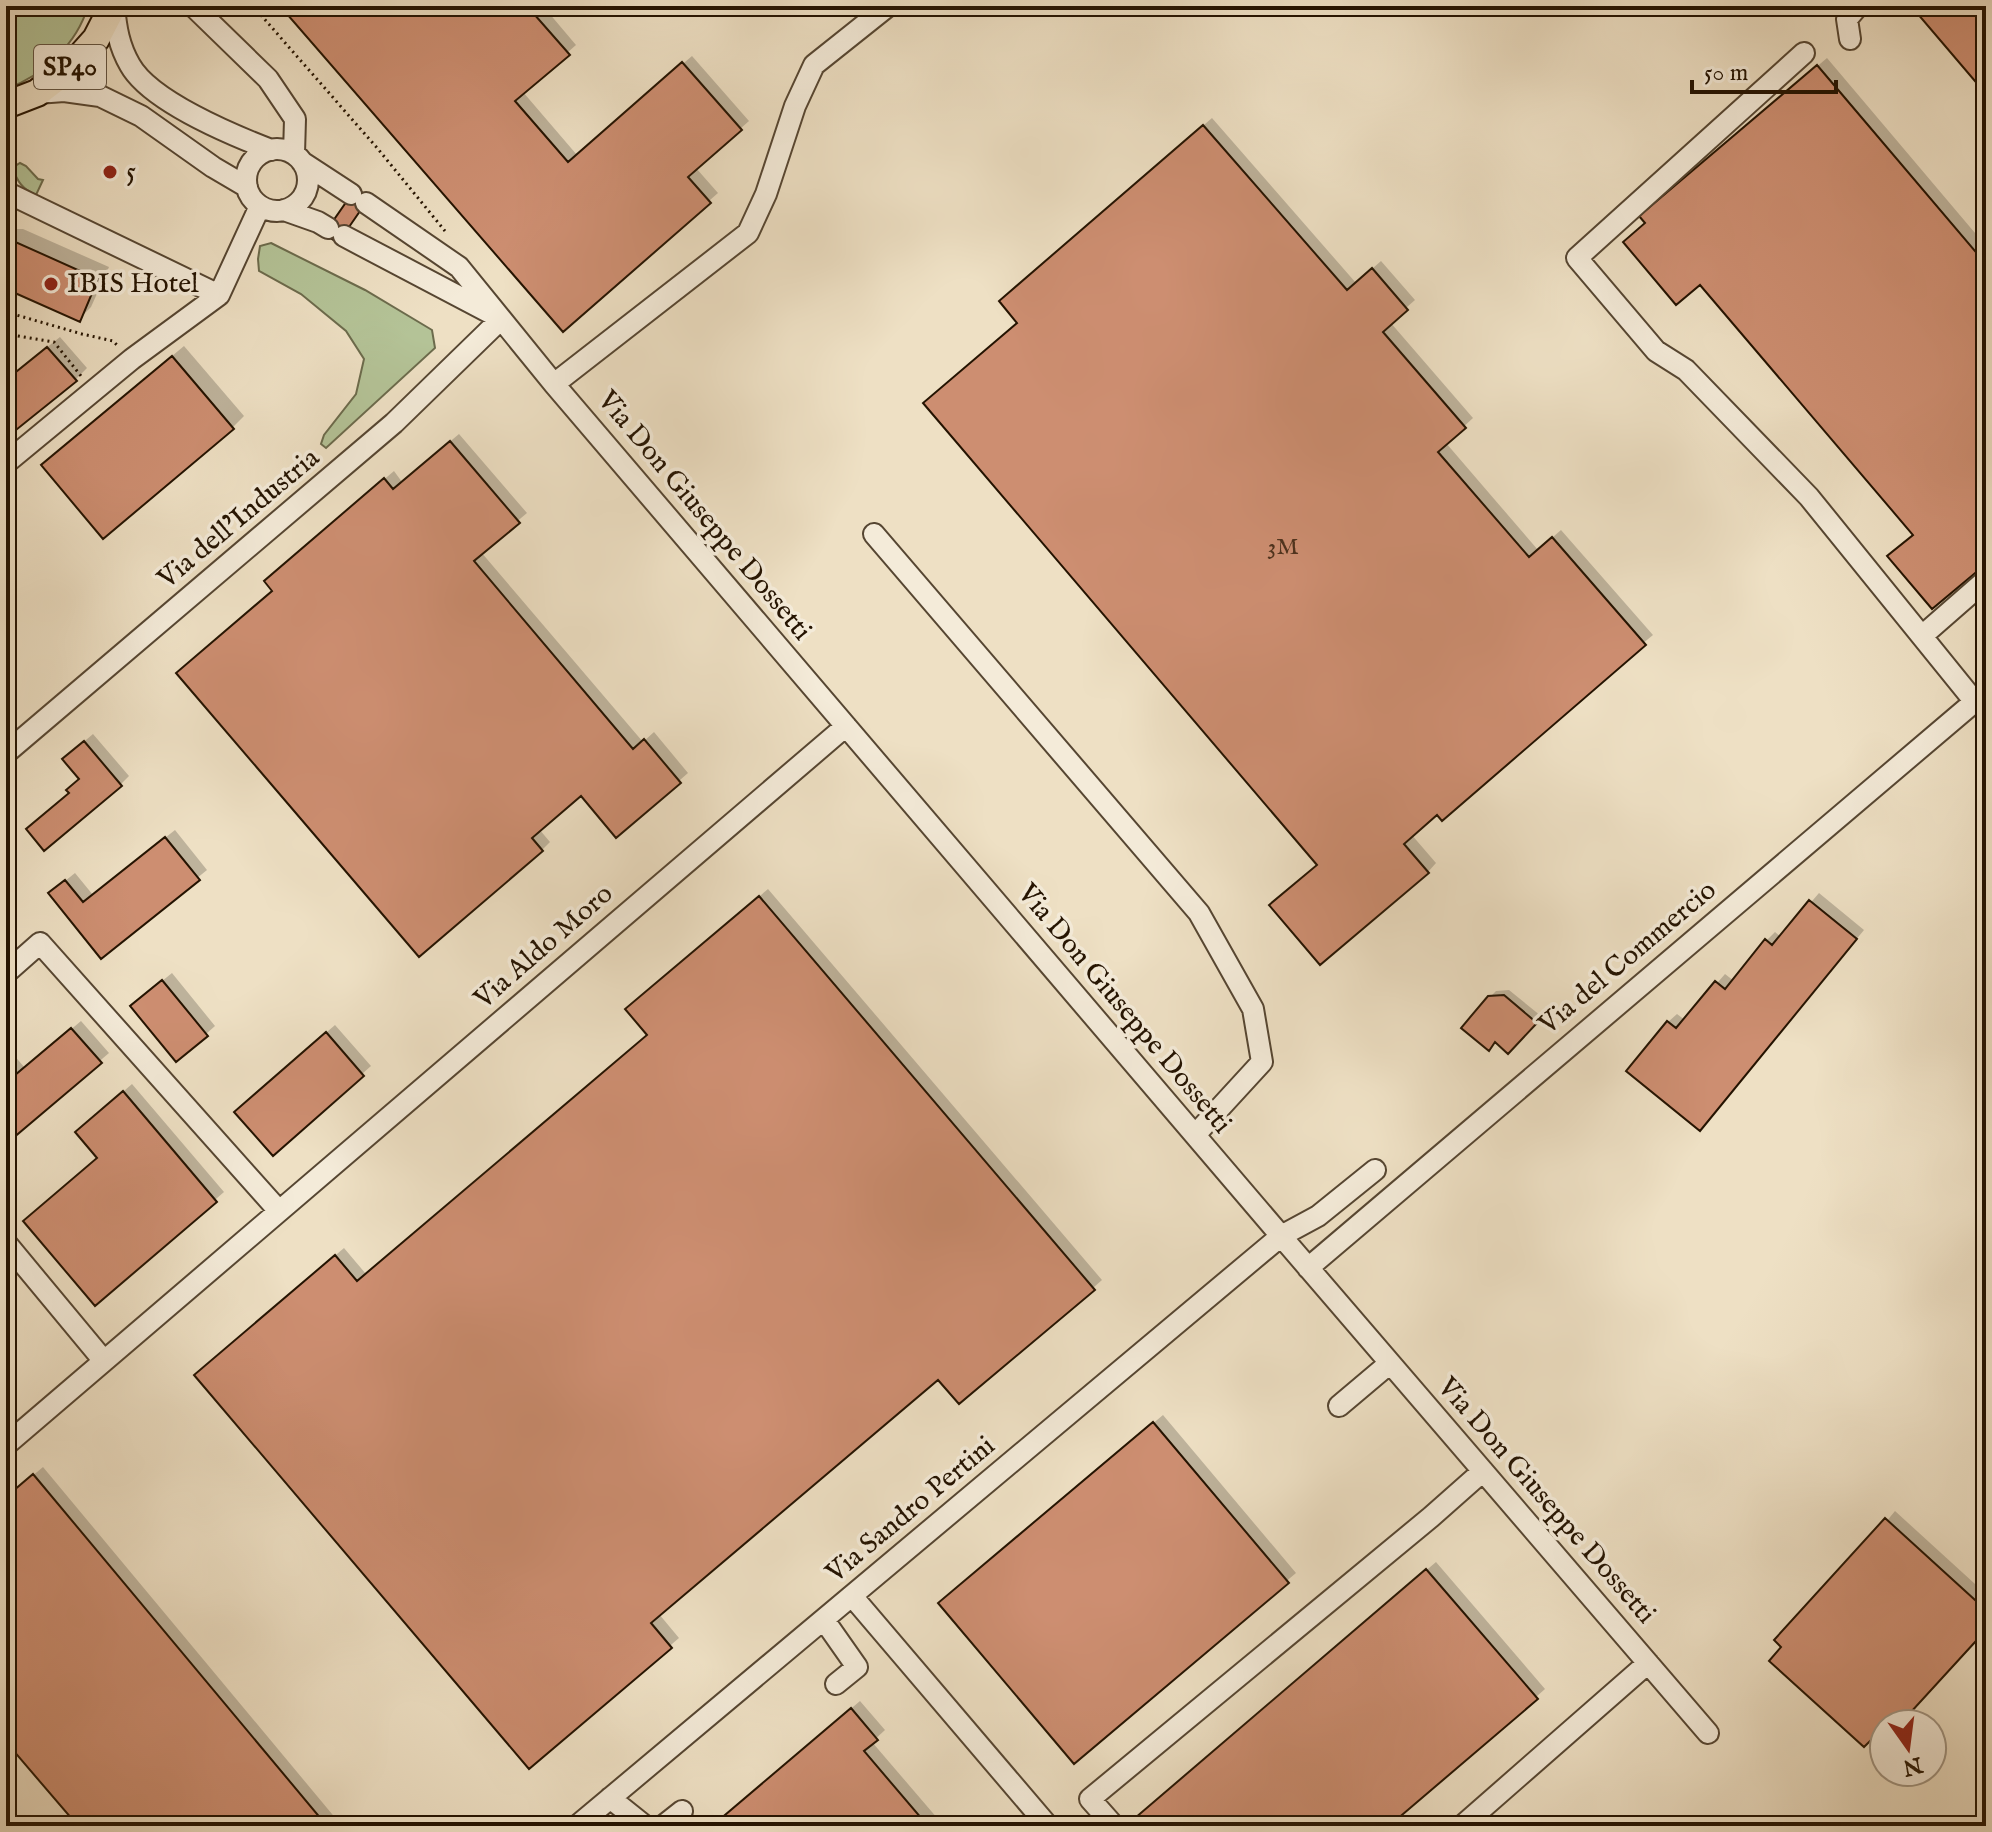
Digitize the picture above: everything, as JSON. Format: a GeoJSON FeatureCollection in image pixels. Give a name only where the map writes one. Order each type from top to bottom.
{"type":"FeatureCollection","features":[{"type":"Feature","properties":{"kind":"main road","name":"SP40"},"geometry":{"type":"LineString","coordinates":[[6,105],[37,93],[71,67],[96,39],[113,6]]}},
{"type":"Feature","properties":{"kind":"street","name":"Via Don Giuseppe Dossetti"},"geometry":{"type":"LineString","coordinates":[[113,6],[118,40],[131,68],[152,91],[226,132],[271,150],[287,150],[459,267],[554,384],[1708,1733]]}},
{"type":"Feature","properties":{"kind":"street"},"geometry":{"type":"LineString","coordinates":[[193,6],[268,79],[295,119],[298,158],[307,171],[308,181],[301,200],[284,210]]}},
{"type":"Feature","properties":{"kind":"street"},"geometry":{"type":"LineString","coordinates":[[554,384],[748,233],[766,194],[795,106],[814,65],[888,6]]}},
{"type":"Feature","properties":{"kind":"street"},"geometry":{"type":"LineString","coordinates":[[1850,39],[1847,19],[1858,6]]}},
{"type":"Feature","properties":{"kind":"street"},"geometry":{"type":"LineString","coordinates":[[1804,53],[1577,258],[1656,351],[1686,370],[1809,497],[1922,636],[1980,697]]}},
{"type":"Feature","properties":{"kind":"street"},"geometry":{"type":"LineString","coordinates":[[37,93],[64,91],[100,96],[141,116],[247,187]]}},
{"type":"Feature","properties":{"kind":"street"},"geometry":{"type":"LineString","coordinates":[[6,463],[132,359],[219,295],[260,206],[247,187],[246,177],[254,159],[271,150]]}},
{"type":"Feature","properties":{"kind":"street"},"geometry":{"type":"LineString","coordinates":[[7,193],[219,295]]}},
{"type":"Feature","properties":{"kind":"street","name":"Via Don Giuseppe Dossetti"},"geometry":{"type":"LineString","coordinates":[[260,206],[284,210],[318,222],[501,319]]}},
{"type":"Feature","properties":{"kind":"street","name":"Via dell’Industria"},"geometry":{"type":"LineString","coordinates":[[6,753],[394,423],[501,319]]}},
{"type":"Feature","properties":{"kind":"street"},"geometry":{"type":"LineString","coordinates":[[874,534],[1199,913],[1253,1009],[1262,1062],[1195,1135]]}},
{"type":"Feature","properties":{"kind":"street"},"geometry":{"type":"LineString","coordinates":[[1922,636],[1986,580]]}},
{"type":"Feature","properties":{"kind":"street","name":"Via del Commercio"},"geometry":{"type":"LineString","coordinates":[[1308,1268],[1980,697]]}},
{"type":"Feature","properties":{"kind":"street","name":"Via Aldo Moro"},"geometry":{"type":"LineString","coordinates":[[6,1445],[846,726]]}},
{"type":"Feature","properties":{"kind":"street"},"geometry":{"type":"LineString","coordinates":[[6,973],[40,943],[279,1211]]}},
{"type":"Feature","properties":{"kind":"street","name":"Via Sandro Pertini"},"geometry":{"type":"LineString","coordinates":[[582,1824],[1281,1236],[1318,1216],[1375,1170]]}},
{"type":"Feature","properties":{"kind":"street"},"geometry":{"type":"LineString","coordinates":[[6,1243],[104,1361]]}},
{"type":"Feature","properties":{"kind":"street"},"geometry":{"type":"LineString","coordinates":[[1339,1406],[1390,1363]]}},
{"type":"Feature","properties":{"kind":"street"},"geometry":{"type":"LineString","coordinates":[[1114,1826],[1090,1799],[1483,1471]]}},
{"type":"Feature","properties":{"kind":"street"},"geometry":{"type":"LineString","coordinates":[[852,1596],[1048,1826]]}},
{"type":"Feature","properties":{"kind":"street"},"geometry":{"type":"LineString","coordinates":[[824,1620],[857,1667],[836,1684]]}},
{"type":"Feature","properties":{"kind":"street"},"geometry":{"type":"LineString","coordinates":[[1462,1826],[1648,1663]]}},
{"type":"Feature","properties":{"kind":"street"},"geometry":{"type":"LineString","coordinates":[[610,1798],[645,1826]]}},
{"type":"Feature","properties":{"kind":"street"},"geometry":{"type":"LineString","coordinates":[[663,1826],[682,1811]]}},
{"type":"Feature","properties":{"kind":"path"},"geometry":{"type":"LineString","coordinates":[[253,6],[378,149],[447,234]]}},
{"type":"Feature","properties":{"kind":"path"},"geometry":{"type":"LineString","coordinates":[[6,312],[113,341],[132,359]]}},
{"type":"Feature","properties":{"kind":"path"},"geometry":{"type":"LineString","coordinates":[[6,334],[54,342],[93,390]]}},
{"type":"Feature","properties":{"kind":"green space"},"geometry":{"type":"Polygon","coordinates":[[[6,6],[88,6],[76,33],[57,57],[33,76],[6,89],[6,6]]]}},
{"type":"Feature","properties":{"kind":"green space"},"geometry":{"type":"Polygon","coordinates":[[[20,163],[43,180],[36,195],[24,188],[16,177],[12,168],[20,163]]]}},
{"type":"Feature","properties":{"kind":"green space"},"geometry":{"type":"Polygon","coordinates":[[[271,243],[365,290],[432,330],[435,348],[326,448],[321,444],[324,435],[356,394],[364,359],[346,331],[301,294],[259,271],[260,246],[271,243]]]}},
{"type":"Feature","properties":{"kind":"building"},"geometry":{"type":"Polygon","coordinates":[[[280,6],[527,6],[570,55],[515,101],[568,162],[682,62],[742,130],[688,177],[711,203],[563,332],[280,6]]]}},
{"type":"Feature","properties":{"kind":"building"},"geometry":{"type":"Polygon","coordinates":[[[1911,6],[1986,6],[1986,94],[1911,6]]]}},
{"type":"Feature","properties":{"kind":"building"},"geometry":{"type":"Polygon","coordinates":[[[1817,65],[1986,264],[1986,564],[1932,609],[1887,556],[1913,535],[1700,285],[1676,305],[1623,242],[1645,223],[1639,216],[1817,65]]]}},
{"type":"Feature","properties":{"kind":"building"},"geometry":{"type":"Polygon","coordinates":[[[1203,125],[1347,290],[1372,268],[1408,310],[1383,332],[1466,428],[1438,452],[1529,557],[1552,537],[1646,645],[1442,821],[1437,815],[1404,844],[1429,873],[1320,965],[1269,905],[1317,865],[923,403],[1017,323],[999,301],[1203,125]]]}},
{"type":"Feature","properties":{"kind":"building"},"geometry":{"type":"Polygon","coordinates":[[[356,188],[369,198],[338,243],[324,234],[356,188]]]}},
{"type":"Feature","properties":{"kind":"building","name":"IBIS Hotel"},"geometry":{"type":"Polygon","coordinates":[[[6,240],[98,279],[80,322],[6,289],[6,240]]]}},
{"type":"Feature","properties":{"kind":"building"},"geometry":{"type":"Polygon","coordinates":[[[47,347],[77,381],[6,438],[6,380],[47,347]]]}},
{"type":"Feature","properties":{"kind":"building"},"geometry":{"type":"Polygon","coordinates":[[[172,356],[234,429],[103,539],[41,465],[172,356]]]}},
{"type":"Feature","properties":{"kind":"building"},"geometry":{"type":"Polygon","coordinates":[[[450,441],[520,523],[474,561],[633,749],[644,739],[681,783],[616,838],[581,796],[532,838],[543,851],[419,957],[176,673],[272,591],[264,581],[384,478],[393,489],[450,441]]]}},
{"type":"Feature","properties":{"kind":"building"},"geometry":{"type":"Polygon","coordinates":[[[84,741],[122,786],[44,851],[26,829],[69,793],[66,790],[79,779],[62,759],[84,741]]]}},
{"type":"Feature","properties":{"kind":"building"},"geometry":{"type":"Polygon","coordinates":[[[165,837],[200,880],[101,959],[48,893],[65,880],[83,902],[165,837]]]}},
{"type":"Feature","properties":{"kind":"building"},"geometry":{"type":"Polygon","coordinates":[[[759,896],[1095,1290],[959,1404],[938,1380],[651,1623],[672,1648],[529,1769],[194,1375],[335,1255],[357,1281],[647,1035],[625,1009],[759,896]]]}},
{"type":"Feature","properties":{"kind":"building"},"geometry":{"type":"Polygon","coordinates":[[[1809,900],[1857,939],[1700,1131],[1626,1071],[1667,1021],[1676,1028],[1715,981],[1725,989],[1765,939],[1772,945],[1809,900]]]}},
{"type":"Feature","properties":{"kind":"building"},"geometry":{"type":"Polygon","coordinates":[[[162,980],[208,1036],[176,1062],[130,1006],[162,980]]]}},
{"type":"Feature","properties":{"kind":"building"},"geometry":{"type":"Polygon","coordinates":[[[1504,995],[1537,1023],[1508,1054],[1495,1042],[1489,1051],[1461,1028],[1488,996],[1504,995]]]}},
{"type":"Feature","properties":{"kind":"building"},"geometry":{"type":"Polygon","coordinates":[[[71,1028],[102,1063],[6,1144],[6,1064],[15,1075],[71,1028]]]}},
{"type":"Feature","properties":{"kind":"building"},"geometry":{"type":"Polygon","coordinates":[[[326,1032],[364,1076],[273,1156],[234,1112],[326,1032]]]}},
{"type":"Feature","properties":{"kind":"building"},"geometry":{"type":"Polygon","coordinates":[[[123,1091],[217,1202],[95,1306],[23,1221],[97,1158],[75,1132],[123,1091]]]}},
{"type":"Feature","properties":{"kind":"building"},"geometry":{"type":"Polygon","coordinates":[[[1153,1422],[1289,1583],[1074,1764],[938,1603],[1153,1422]]]}},
{"type":"Feature","properties":{"kind":"building"},"geometry":{"type":"Polygon","coordinates":[[[33,1474],[327,1826],[78,1826],[6,1742],[6,1497],[33,1474]]]}},
{"type":"Feature","properties":{"kind":"building"},"geometry":{"type":"Polygon","coordinates":[[[1885,1518],[1986,1610],[1986,1630],[1915,1708],[1868,1708],[1868,1743],[1864,1747],[1769,1661],[1781,1647],[1774,1640],[1885,1518]]]}},
{"type":"Feature","properties":{"kind":"building"},"geometry":{"type":"Polygon","coordinates":[[[1426,1569],[1538,1699],[1389,1826],[1128,1824],[1426,1569]]]}},
{"type":"Feature","properties":{"kind":"building"},"geometry":{"type":"Polygon","coordinates":[[[851,1708],[878,1740],[864,1751],[928,1826],[712,1826],[851,1708]]]}},
{"type":"Feature","properties":{"kind":"place","name":"5"},"geometry":{"type":"Point","coordinates":[110,172]}},
{"type":"Feature","properties":{"kind":"place","name":"IBIS Hotel"},"geometry":{"type":"Point","coordinates":[51,284]}}]}
